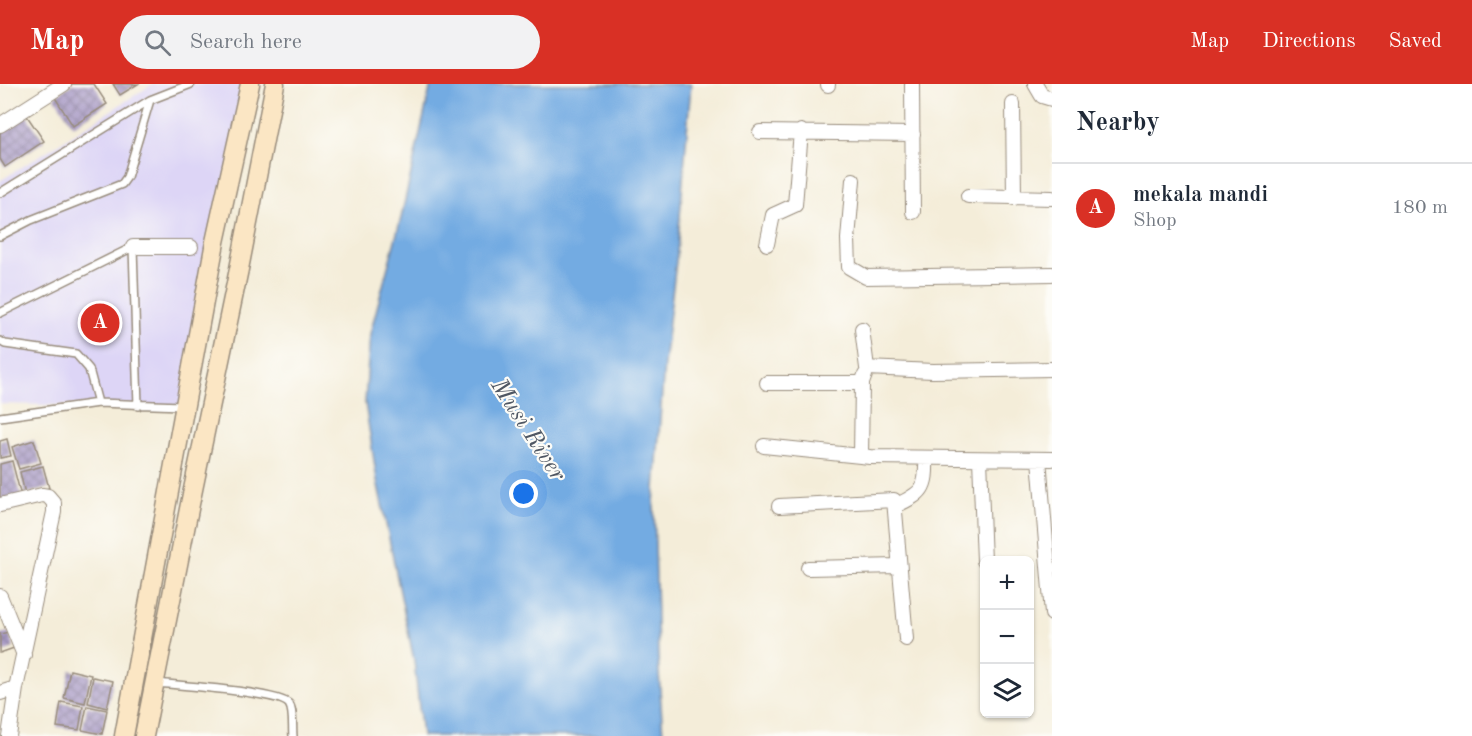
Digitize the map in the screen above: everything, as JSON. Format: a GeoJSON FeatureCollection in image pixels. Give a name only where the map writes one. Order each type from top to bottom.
{"type":"FeatureCollection","features":[{"type":"Feature","properties":{"kind":"street"},"geometry":{"type":"LineString","coordinates":[[124,736],[214,248],[250,84]]}},
{"type":"Feature","properties":{"kind":"street"},"geometry":{"type":"LineString","coordinates":[[144,736],[275,84]]}},
{"type":"Feature","properties":{"kind":"street"},"geometry":{"type":"LineString","coordinates":[[912,84],[913,212]]}},
{"type":"Feature","properties":{"kind":"street"},"geometry":{"type":"LineString","coordinates":[[1035,84],[1042,96],[1052,99]]}},
{"type":"Feature","properties":{"kind":"street"},"geometry":{"type":"LineString","coordinates":[[0,124],[55,86]]}},
{"type":"Feature","properties":{"kind":"street"},"geometry":{"type":"LineString","coordinates":[[1013,104],[1014,198]]}},
{"type":"Feature","properties":{"kind":"street"},"geometry":{"type":"LineString","coordinates":[[767,244],[773,215],[795,205],[801,131]]}},
{"type":"Feature","properties":{"kind":"street"},"geometry":{"type":"LineString","coordinates":[[760,132],[913,134]]}},
{"type":"Feature","properties":{"kind":"street"},"geometry":{"type":"LineString","coordinates":[[853,180],[848,239],[849,267],[866,278],[1052,274]]}},
{"type":"Feature","properties":{"kind":"street"},"geometry":{"type":"LineString","coordinates":[[968,196],[1052,198]]}},
{"type":"Feature","properties":{"kind":"street"},"geometry":{"type":"LineString","coordinates":[[133,247],[191,247]]}},
{"type":"Feature","properties":{"kind":"street"},"geometry":{"type":"LineString","coordinates":[[861,456],[862,383],[867,368],[862,329]]}},
{"type":"Feature","properties":{"kind":"street"},"geometry":{"type":"LineString","coordinates":[[867,368],[933,371],[1052,369]]}},
{"type":"Feature","properties":{"kind":"street"},"geometry":{"type":"LineString","coordinates":[[767,383],[862,383]]}},
{"type":"Feature","properties":{"kind":"street"},"geometry":{"type":"LineString","coordinates":[[764,446],[861,456],[1046,459],[1052,614]]}},
{"type":"Feature","properties":{"kind":"street"},"geometry":{"type":"LineString","coordinates":[[895,506],[917,495],[926,478],[926,458]]}},
{"type":"Feature","properties":{"kind":"street"},"geometry":{"type":"LineString","coordinates":[[980,459],[984,556]]}},
{"type":"Feature","properties":{"kind":"street"},"geometry":{"type":"LineString","coordinates":[[0,505],[42,495],[48,496],[54,503],[16,688],[9,736]]}},
{"type":"Feature","properties":{"kind":"street"},"geometry":{"type":"LineString","coordinates":[[779,506],[894,500],[906,639]]}},
{"type":"Feature","properties":{"kind":"street"},"geometry":{"type":"LineString","coordinates":[[808,568],[899,566]]}},
{"type":"Feature","properties":{"kind":"street"},"geometry":{"type":"LineString","coordinates":[[0,596],[24,655]]}},
{"type":"Feature","properties":{"kind":"street"},"geometry":{"type":"LineString","coordinates":[[0,693],[16,688]]}},
{"type":"Feature","properties":{"kind":"lane"},"geometry":{"type":"LineString","coordinates":[[0,192],[150,100],[191,84]]}},
{"type":"Feature","properties":{"kind":"lane"},"geometry":{"type":"LineString","coordinates":[[0,236],[31,220],[122,184],[127,177],[150,100]]}},
{"type":"Feature","properties":{"kind":"lane"},"geometry":{"type":"LineString","coordinates":[[0,313],[133,247],[138,406]]}},
{"type":"Feature","properties":{"kind":"lane"},"geometry":{"type":"LineString","coordinates":[[191,247],[214,248]]}},
{"type":"Feature","properties":{"kind":"lane"},"geometry":{"type":"LineString","coordinates":[[0,341],[5,344],[75,354],[89,369],[98,404]]}},
{"type":"Feature","properties":{"kind":"lane"},"geometry":{"type":"LineString","coordinates":[[0,417],[98,404],[186,406]]}},
{"type":"Feature","properties":{"kind":"lane"},"geometry":{"type":"LineString","coordinates":[[156,683],[242,692],[284,700],[291,710],[293,736]]}},
{"type":"Feature","properties":{"kind":"shaded area"},"geometry":{"type":"Polygon","coordinates":[[[153,84],[250,84],[186,408],[0,404],[0,181],[153,84]]]}},
{"type":"Feature","properties":{"kind":"water","name":"Musi River"},"geometry":{"type":"Polygon","coordinates":[[[431,84],[691,84],[677,253],[664,364],[654,504],[658,656],[663,736],[422,736],[414,660],[377,480],[365,403],[370,334],[401,218],[431,84]]]}},
{"type":"Feature","properties":{"kind":"building"},"geometry":{"type":"Polygon","coordinates":[[[72,84],[94,84],[107,104],[73,126],[54,96],[72,84]]]}},
{"type":"Feature","properties":{"kind":"building"},"geometry":{"type":"Polygon","coordinates":[[[113,84],[138,84],[120,95],[113,84]]]}},
{"type":"Feature","properties":{"kind":"building"},"geometry":{"type":"Polygon","coordinates":[[[25,113],[44,141],[5,167],[0,159],[0,129],[25,113]]]}},
{"type":"Feature","properties":{"kind":"building"},"geometry":{"type":"Polygon","coordinates":[[[7,439],[11,456],[0,458],[0,441],[7,439]]]}},
{"type":"Feature","properties":{"kind":"building"},"geometry":{"type":"Polygon","coordinates":[[[34,440],[41,463],[19,469],[12,447],[34,440]]]}},
{"type":"Feature","properties":{"kind":"building"},"geometry":{"type":"Polygon","coordinates":[[[12,461],[21,496],[0,501],[0,464],[12,461]]]}},
{"type":"Feature","properties":{"kind":"building"},"geometry":{"type":"Polygon","coordinates":[[[43,466],[49,488],[25,494],[20,472],[43,466]]]}},
{"type":"Feature","properties":{"kind":"building"},"geometry":{"type":"Polygon","coordinates":[[[9,632],[14,648],[0,653],[0,634],[9,632]]]}},
{"type":"Feature","properties":{"kind":"building"},"geometry":{"type":"Polygon","coordinates":[[[70,670],[91,675],[85,703],[64,698],[70,670]]]}},
{"type":"Feature","properties":{"kind":"building"},"geometry":{"type":"Polygon","coordinates":[[[93,677],[113,681],[107,708],[88,703],[93,677]]]}},
{"type":"Feature","properties":{"kind":"building"},"geometry":{"type":"Polygon","coordinates":[[[61,702],[83,706],[79,730],[57,727],[61,702]]]}},
{"type":"Feature","properties":{"kind":"building"},"geometry":{"type":"Polygon","coordinates":[[[87,706],[107,710],[102,734],[82,730],[87,706]]]}},
{"type":"Feature","properties":{"kind":"place","name":"mekala mandi"},"geometry":{"type":"Point","coordinates":[100,323]}}]}
